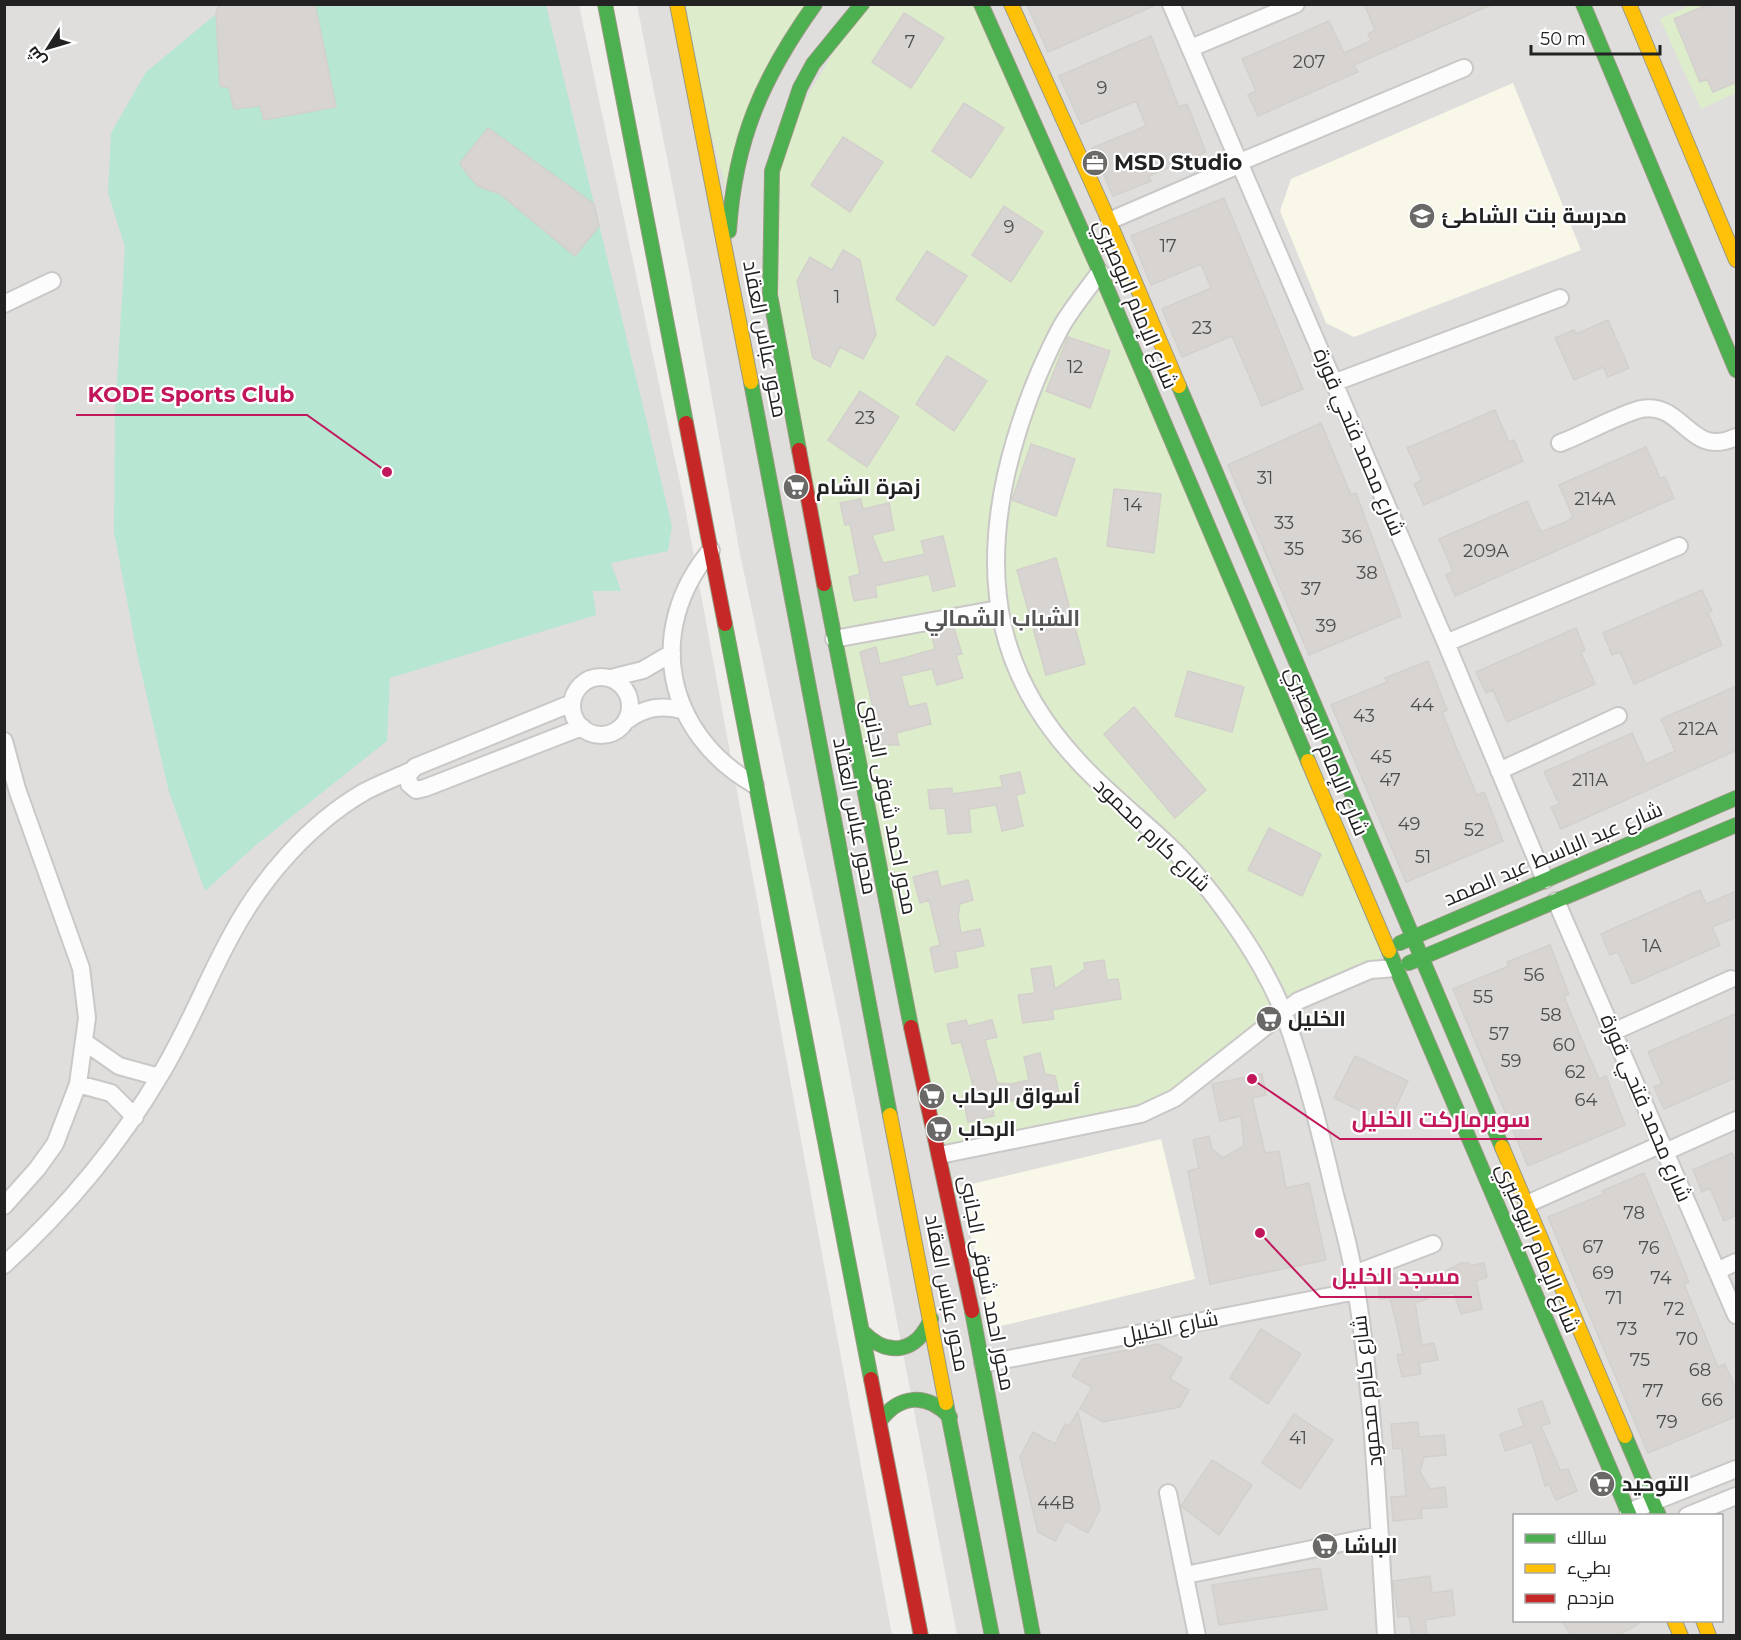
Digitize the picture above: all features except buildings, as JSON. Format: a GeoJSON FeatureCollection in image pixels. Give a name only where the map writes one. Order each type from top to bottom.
{"type":"FeatureCollection","features":[{"type":"Feature","properties":{"kind":"street"},"geometry":{"type":"LineString","coordinates":[[605,4],[921,1635]]}},
{"type":"Feature","properties":{"kind":"street","name":"محور عباس العقاد"},"geometry":{"type":"LineString","coordinates":[[676,4],[728,257],[992,1635]]}},
{"type":"Feature","properties":{"kind":"street"},"geometry":{"type":"LineString","coordinates":[[728,257],[730,201],[740,147],[758,94],[784,45],[815,4]]}},
{"type":"Feature","properties":{"kind":"street","name":"محور احمد شوقى الجانبى"},"geometry":{"type":"LineString","coordinates":[[862,4],[813,64],[800,88],[781,140],[772,171],[770,295],[834,639],[908,1010],[983,1364],[1033,1635]]}},
{"type":"Feature","properties":{"kind":"street","name":"شارع الإمام البوصيري"},"geometry":{"type":"LineString","coordinates":[[981,4],[1100,272],[1629,1514]]}},
{"type":"Feature","properties":{"kind":"street","name":"شارع الإمام البوصيري"},"geometry":{"type":"LineString","coordinates":[[1011,4],[1109,221],[1656,1509]]}},
{"type":"Feature","properties":{"kind":"street","name":"شارع محمد فتحي قورة"},"geometry":{"type":"LineString","coordinates":[[1171,4],[1446,643],[1545,880]]}},
{"type":"Feature","properties":{"kind":"street"},"geometry":{"type":"LineString","coordinates":[[1191,48],[1296,4]]}},
{"type":"Feature","properties":{"kind":"street"},"geometry":{"type":"LineString","coordinates":[[1583,4],[1737,370]]}},
{"type":"Feature","properties":{"kind":"street"},"geometry":{"type":"LineString","coordinates":[[1629,4],[1737,260]]}},
{"type":"Feature","properties":{"kind":"street"},"geometry":{"type":"LineString","coordinates":[[1109,221],[1464,68]]}},
{"type":"Feature","properties":{"kind":"street","name":"شارع كارم محمود"},"geometry":{"type":"LineString","coordinates":[[1100,272],[1063,324],[1036,379],[1016,433],[996,531],[995,579],[998,609],[1012,661],[1049,727],[1079,763],[1168,844],[1213,894],[1256,959],[1283,1012],[1320,1134],[1354,1274],[1364,1347],[1386,1635]]}},
{"type":"Feature","properties":{"kind":"street"},"geometry":{"type":"LineString","coordinates":[[4,304],[52,281]]}},
{"type":"Feature","properties":{"kind":"street"},"geometry":{"type":"LineString","coordinates":[[1333,383],[1560,297]]}},
{"type":"Feature","properties":{"kind":"street"},"geometry":{"type":"LineString","coordinates":[[1560,443],[1642,409],[1673,417],[1710,443],[1725,442],[1737,436]]}},
{"type":"Feature","properties":{"kind":"street"},"geometry":{"type":"LineString","coordinates":[[1446,643],[1679,546]]}},
{"type":"Feature","properties":{"kind":"street"},"geometry":{"type":"LineString","coordinates":[[711,550],[691,578],[683,594],[674,627],[672,653],[674,679],[684,711],[692,727],[713,755],[755,785]]}},
{"type":"Feature","properties":{"kind":"street"},"geometry":{"type":"LineString","coordinates":[[834,639],[998,609]]}},
{"type":"Feature","properties":{"kind":"street"},"geometry":{"type":"LineString","coordinates":[[611,678],[625,688],[629,696],[630,713],[621,728],[606,735],[597,735],[582,728],[574,716],[572,703],[579,687],[594,677],[611,678],[643,670],[672,653]]}},
{"type":"Feature","properties":{"kind":"street"},"geometry":{"type":"LineString","coordinates":[[4,1265],[78,1190],[135,1117],[188,1025],[231,935],[279,867],[318,827],[364,792],[484,738],[572,703]]}},
{"type":"Feature","properties":{"kind":"street"},"geometry":{"type":"LineString","coordinates":[[626,721],[654,707],[684,711]]}},
{"type":"Feature","properties":{"kind":"street"},"geometry":{"type":"LineString","coordinates":[[1499,771],[1618,716]]}},
{"type":"Feature","properties":{"kind":"street"},"geometry":{"type":"LineString","coordinates":[[410,771],[409,784],[421,790],[582,728]]}},
{"type":"Feature","properties":{"kind":"street"},"geometry":{"type":"LineString","coordinates":[[484,738],[493,763]]}},
{"type":"Feature","properties":{"kind":"street"},"geometry":{"type":"LineString","coordinates":[[4,741],[17,789],[81,969],[85,993],[86,1043],[78,1084],[55,1144],[37,1169],[4,1206]]}},
{"type":"Feature","properties":{"kind":"street","name":"شارع عبد الباسط عبد الصمد"},"geometry":{"type":"LineString","coordinates":[[1387,948],[1737,798]]}},
{"type":"Feature","properties":{"kind":"street","name":"شارع عبد الباسط عبد الصمد"},"geometry":{"type":"LineString","coordinates":[[1396,968],[1737,825]]}},
{"type":"Feature","properties":{"kind":"street","name":"شارع محمد فتحي قورة"},"geometry":{"type":"LineString","coordinates":[[1556,901],[1737,1316]]}},
{"type":"Feature","properties":{"kind":"street"},"geometry":{"type":"LineString","coordinates":[[1370,970],[1387,948]]}},
{"type":"Feature","properties":{"kind":"street"},"geometry":{"type":"LineString","coordinates":[[940,1155],[1141,1114],[1175,1098],[1298,1001],[1370,970],[1396,968]]}},
{"type":"Feature","properties":{"kind":"street"},"geometry":{"type":"LineString","coordinates":[[1614,1032],[1731,979]]}},
{"type":"Feature","properties":{"kind":"street"},"geometry":{"type":"LineString","coordinates":[[86,1043],[119,1066],[159,1077]]}},
{"type":"Feature","properties":{"kind":"street"},"geometry":{"type":"LineString","coordinates":[[78,1084],[111,1093],[135,1117]]}},
{"type":"Feature","properties":{"kind":"street"},"geometry":{"type":"LineString","coordinates":[[1527,1204],[1737,1120]]}},
{"type":"Feature","properties":{"kind":"street"},"geometry":{"type":"LineString","coordinates":[[1354,1274],[1432,1244]]}},
{"type":"Feature","properties":{"kind":"street"},"geometry":{"type":"LineString","coordinates":[[1717,1271],[1737,1262]]}},
{"type":"Feature","properties":{"kind":"street","name":"شارع الخليل"},"geometry":{"type":"LineString","coordinates":[[983,1364],[1356,1291]]}},
{"type":"Feature","properties":{"kind":"street"},"geometry":{"type":"LineString","coordinates":[[862,1331],[880,1347],[903,1349],[924,1335],[931,1319]]}},
{"type":"Feature","properties":{"kind":"street"},"geometry":{"type":"LineString","coordinates":[[880,1421],[891,1406],[900,1401],[918,1398],[937,1403],[950,1417]]}},
{"type":"Feature","properties":{"kind":"street"},"geometry":{"type":"LineString","coordinates":[[1629,1514],[1656,1509],[1737,1469]]}},
{"type":"Feature","properties":{"kind":"street"},"geometry":{"type":"LineString","coordinates":[[1168,1492],[1197,1635]]}},
{"type":"Feature","properties":{"kind":"street"},"geometry":{"type":"LineString","coordinates":[[1690,1514],[1737,1496]]}},
{"type":"Feature","properties":{"kind":"street"},"geometry":{"type":"LineString","coordinates":[[1186,1575],[1380,1535]]}},
{"type":"Feature","properties":{"kind":"shaded area"},"geometry":{"type":"Polygon","coordinates":[[[5,5],[579,5],[684,502],[892,1635],[5,1636],[5,5]]]}},
{"type":"Feature","properties":{"kind":"shaded area"},"geometry":{"type":"Polygon","coordinates":[[[637,5],[1736,5],[1736,1635],[957,1635],[840,1024],[740,554],[690,275],[637,5]]]}},
{"type":"Feature","properties":{"kind":"shaded area"},"geometry":{"type":"Polygon","coordinates":[[[1513,83],[1581,250],[1354,337],[1326,323],[1280,211],[1291,179],[1513,83]]]}},
{"type":"Feature","properties":{"kind":"shaded area"},"geometry":{"type":"Polygon","coordinates":[[[1161,1139],[1195,1279],[993,1328],[959,1187],[1161,1139]]]}},
{"type":"Feature","properties":{"kind":"green space"},"geometry":{"type":"Polygon","coordinates":[[[219,5],[546,5],[672,526],[668,551],[611,563],[621,591],[593,591],[596,615],[390,678],[387,741],[256,845],[205,891],[169,792],[138,658],[114,532],[115,414],[125,247],[108,193],[111,133],[146,72],[216,14],[219,5]]]}},
{"type":"Feature","properties":{"kind":"green space"},"geometry":{"type":"Polygon","coordinates":[[[676,5],[815,5],[784,45],[730,202],[676,5]]]}},
{"type":"Feature","properties":{"kind":"green space"},"geometry":{"type":"Polygon","coordinates":[[[862,5],[981,5],[1387,948],[1370,970],[1306,997],[1175,1098],[940,1155],[770,295],[781,140],[862,5]]]}},
{"type":"Feature","properties":{"kind":"green space"},"geometry":{"type":"Polygon","coordinates":[[[1691,5],[1736,5],[1736,93],[1701,109],[1660,19],[1691,5]]]}},
{"type":"Feature","properties":{"kind":"traffic: fast"},"geometry":{"type":"LineString","coordinates":[[605,4],[686,423]]}},
{"type":"Feature","properties":{"kind":"traffic: fast"},"geometry":{"type":"LineString","coordinates":[[729,231],[738,168],[754,111],[780,58],[815,4]]}},
{"type":"Feature","properties":{"kind":"traffic: fast"},"geometry":{"type":"LineString","coordinates":[[799,450],[770,295],[772,171],[800,88],[813,64],[862,4]]}},
{"type":"Feature","properties":{"kind":"traffic: fast"},"geometry":{"type":"LineString","coordinates":[[981,4],[1100,272],[1308,761]]}},
{"type":"Feature","properties":{"kind":"traffic: fast"},"geometry":{"type":"LineString","coordinates":[[1583,4],[1736,370]]}},
{"type":"Feature","properties":{"kind":"traffic: fast"},"geometry":{"type":"LineString","coordinates":[[751,382],[890,1115]]}},
{"type":"Feature","properties":{"kind":"traffic: fast"},"geometry":{"type":"LineString","coordinates":[[1179,386],[1502,1147]]}},
{"type":"Feature","properties":{"kind":"traffic: fast"},"geometry":{"type":"LineString","coordinates":[[824,584],[911,1027]]}},
{"type":"Feature","properties":{"kind":"traffic: fast"},"geometry":{"type":"LineString","coordinates":[[725,624],[871,1379]]}},
{"type":"Feature","properties":{"kind":"traffic: fast"},"geometry":{"type":"LineString","coordinates":[[1400,943],[1736,798]]}},
{"type":"Feature","properties":{"kind":"traffic: fast"},"geometry":{"type":"LineString","coordinates":[[1409,963],[1736,825]]}},
{"type":"Feature","properties":{"kind":"traffic: fast"},"geometry":{"type":"LineString","coordinates":[[1389,951],[1629,1514]]}},
{"type":"Feature","properties":{"kind":"traffic: fast"},"geometry":{"type":"LineString","coordinates":[[972,1311],[1033,1636]]}},
{"type":"Feature","properties":{"kind":"traffic: fast"},"geometry":{"type":"LineString","coordinates":[[862,1331],[882,1345],[901,1348],[918,1339],[931,1319]]}},
{"type":"Feature","properties":{"kind":"traffic: fast"},"geometry":{"type":"LineString","coordinates":[[880,1421],[896,1406],[914,1400],[932,1404],[950,1417]]}},
{"type":"Feature","properties":{"kind":"traffic: fast"},"geometry":{"type":"LineString","coordinates":[[946,1403],[992,1636]]}},
{"type":"Feature","properties":{"kind":"traffic: fast"},"geometry":{"type":"LineString","coordinates":[[1625,1436],[1658,1514]]}},
{"type":"Feature","properties":{"kind":"traffic: slow"},"geometry":{"type":"LineString","coordinates":[[677,4],[751,382]]}},
{"type":"Feature","properties":{"kind":"traffic: slow"},"geometry":{"type":"LineString","coordinates":[[1011,4],[1109,221],[1179,386]]}},
{"type":"Feature","properties":{"kind":"traffic: slow"},"geometry":{"type":"LineString","coordinates":[[1629,4],[1736,260]]}},
{"type":"Feature","properties":{"kind":"traffic: slow"},"geometry":{"type":"LineString","coordinates":[[1308,761],[1389,951]]}},
{"type":"Feature","properties":{"kind":"traffic: slow"},"geometry":{"type":"LineString","coordinates":[[890,1115],[946,1403]]}},
{"type":"Feature","properties":{"kind":"traffic: slow"},"geometry":{"type":"LineString","coordinates":[[1502,1147],[1625,1436]]}},
{"type":"Feature","properties":{"kind":"traffic: slow"},"geometry":{"type":"LineString","coordinates":[[1675,1622],[1681,1636]]}},
{"type":"Feature","properties":{"kind":"traffic: slow"},"geometry":{"type":"LineString","coordinates":[[1704,1622],[1709,1636]]}},
{"type":"Feature","properties":{"kind":"traffic: jam"},"geometry":{"type":"LineString","coordinates":[[686,423],[725,624]]}},
{"type":"Feature","properties":{"kind":"traffic: jam"},"geometry":{"type":"LineString","coordinates":[[799,450],[824,584]]}},
{"type":"Feature","properties":{"kind":"traffic: jam"},"geometry":{"type":"LineString","coordinates":[[911,1027],[972,1311]]}},
{"type":"Feature","properties":{"kind":"traffic: jam"},"geometry":{"type":"LineString","coordinates":[[871,1379],[921,1636]]}},
{"type":"Feature","properties":{"kind":"place","name":"MSD Studio"},"geometry":{"type":"Point","coordinates":[1095,163]}},
{"type":"Feature","properties":{"kind":"place","name":"مدرسة بنت الشاطئ"},"geometry":{"type":"Point","coordinates":[1422,216]}},
{"type":"Feature","properties":{"kind":"place","name":"KODE Sports Club"},"geometry":{"type":"Point","coordinates":[387,472]}},
{"type":"Feature","properties":{"kind":"place","name":"زهرة الشام"},"geometry":{"type":"Point","coordinates":[796,487]}},
{"type":"Feature","properties":{"kind":"place","name":"الخليل"},"geometry":{"type":"Point","coordinates":[1269,1019]}},
{"type":"Feature","properties":{"kind":"place","name":"سوبرماركت الخليل"},"geometry":{"type":"Point","coordinates":[1252,1079]}},
{"type":"Feature","properties":{"kind":"place","name":"أسواق الرحاب"},"geometry":{"type":"Point","coordinates":[932,1096]}},
{"type":"Feature","properties":{"kind":"place","name":"الرحاب"},"geometry":{"type":"Point","coordinates":[939,1129]}},
{"type":"Feature","properties":{"kind":"place","name":"مسجد الخليل"},"geometry":{"type":"Point","coordinates":[1260,1233]}},
{"type":"Feature","properties":{"kind":"place","name":"التوحيد"},"geometry":{"type":"Point","coordinates":[1602,1484]}},
{"type":"Feature","properties":{"kind":"place","name":"الباشا"},"geometry":{"type":"Point","coordinates":[1325,1546]}},
{"type":"Feature","properties":{"kind":"district","name":"الشباب الشمالي"},"geometry":{"type":"Point","coordinates":[1002,618]}}]}
